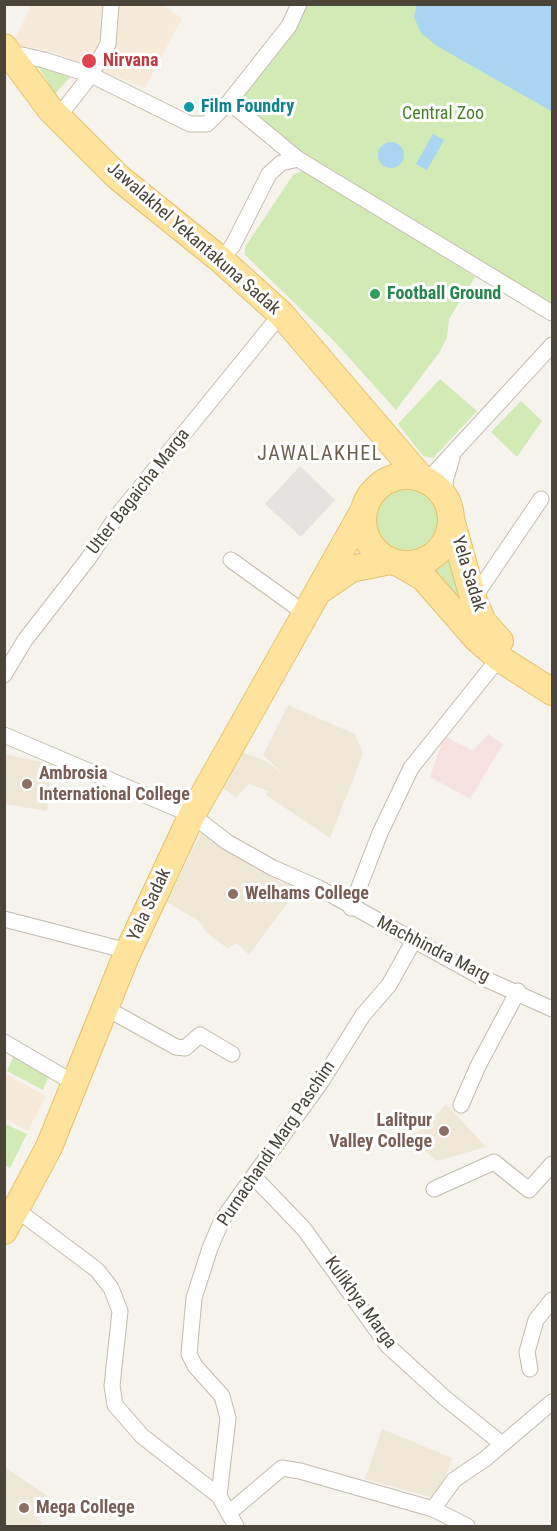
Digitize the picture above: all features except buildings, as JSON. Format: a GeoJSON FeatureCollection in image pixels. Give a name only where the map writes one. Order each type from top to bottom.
{"type":"FeatureCollection","features":[{"type":"Feature","properties":{"kind":"main road","name":"Jawalakhel Yekantakuna Sadak"},"geometry":{"type":"LineString","coordinates":[[7,55],[58,117],[118,177],[221,260],[281,314],[424,479]]}},
{"type":"Feature","properties":{"kind":"main road"},"geometry":{"type":"LineString","coordinates":[[381,431],[381,466],[368,501],[363,524],[367,539],[376,552],[424,578],[477,639],[552,676]]}},
{"type":"Feature","properties":{"kind":"main road"},"geometry":{"type":"LineString","coordinates":[[320,591],[351,569],[425,560],[436,553],[450,531],[449,510],[442,494],[424,479],[394,478],[382,484],[368,501]]}},
{"type":"Feature","properties":{"kind":"main road","name":"Yala Sadak"},"geometry":{"type":"LineString","coordinates":[[11,1220],[49,1147],[128,951],[192,815],[320,591],[368,501]]}},
{"type":"Feature","properties":{"kind":"main road","name":"Yela Sadak"},"geometry":{"type":"LineString","coordinates":[[449,510],[473,599],[483,621],[506,655]]}},
{"type":"Feature","properties":{"kind":"main road"},"geometry":{"type":"LineString","coordinates":[[506,655],[552,693]]}},
{"type":"Feature","properties":{"kind":"street"},"geometry":{"type":"LineString","coordinates":[[58,117],[91,75],[108,44],[111,4]]}},
{"type":"Feature","properties":{"kind":"street"},"geometry":{"type":"LineString","coordinates":[[7,55],[21,55],[44,60],[91,75],[199,125],[207,124],[229,102],[289,26],[299,4]]}},
{"type":"Feature","properties":{"kind":"street"},"geometry":{"type":"LineString","coordinates":[[229,102],[298,159],[552,313]]}},
{"type":"Feature","properties":{"kind":"street"},"geometry":{"type":"LineString","coordinates":[[221,260],[236,239],[253,201],[262,191],[269,174],[281,163],[298,159]]}},
{"type":"Feature","properties":{"kind":"street","name":"Utter Bagaicha Marga"},"geometry":{"type":"LineString","coordinates":[[4,675],[25,640],[88,559],[117,516],[281,314]]}},
{"type":"Feature","properties":{"kind":"street"},"geometry":{"type":"LineString","coordinates":[[424,479],[528,374],[552,345]]}},
{"type":"Feature","properties":{"kind":"street"},"geometry":{"type":"LineString","coordinates":[[449,510],[445,482],[448,464],[459,444]]}},
{"type":"Feature","properties":{"kind":"street"},"geometry":{"type":"LineString","coordinates":[[473,599],[541,499]]}},
{"type":"Feature","properties":{"kind":"street"},"geometry":{"type":"LineString","coordinates":[[231,560],[306,614]]}},
{"type":"Feature","properties":{"kind":"street"},"geometry":{"type":"LineString","coordinates":[[351,908],[380,833],[411,768],[506,655]]}},
{"type":"Feature","properties":{"kind":"street"},"geometry":{"type":"LineString","coordinates":[[4,735],[192,815]]}},
{"type":"Feature","properties":{"kind":"street","name":"Machhindra Marg"},"geometry":{"type":"LineString","coordinates":[[192,815],[227,842],[319,888],[351,908],[413,942],[443,954],[479,976],[518,991],[552,1009]]}},
{"type":"Feature","properties":{"kind":"street"},"geometry":{"type":"LineString","coordinates":[[4,920],[128,951]]}},
{"type":"Feature","properties":{"kind":"street","name":"Purnachandi Marg Paschim"},"geometry":{"type":"LineString","coordinates":[[219,1496],[228,1418],[222,1396],[195,1366],[189,1354],[194,1298],[210,1248],[222,1221],[321,1082],[363,1015],[389,985],[413,942]]}},
{"type":"Feature","properties":{"kind":"street"},"geometry":{"type":"LineString","coordinates":[[461,1105],[477,1066],[518,991]]}},
{"type":"Feature","properties":{"kind":"street"},"geometry":{"type":"LineString","coordinates":[[104,1007],[176,1047],[185,1048],[200,1035],[232,1054]]}},
{"type":"Feature","properties":{"kind":"street"},"geometry":{"type":"LineString","coordinates":[[4,1042],[74,1083]]}},
{"type":"Feature","properties":{"kind":"street"},"geometry":{"type":"LineString","coordinates":[[434,1189],[494,1162],[529,1191],[552,1164]]}},
{"type":"Feature","properties":{"kind":"street","name":"Kulikhya Marga"},"geometry":{"type":"LineString","coordinates":[[254,1178],[304,1229],[388,1346],[445,1398],[502,1443]]}},
{"type":"Feature","properties":{"kind":"street"},"geometry":{"type":"LineString","coordinates":[[11,1220],[96,1270],[111,1288],[120,1311],[112,1386],[115,1406],[142,1436],[219,1496],[233,1519],[282,1468],[300,1471],[433,1509],[467,1527]]}},
{"type":"Feature","properties":{"kind":"street"},"geometry":{"type":"LineString","coordinates":[[530,1369],[527,1352],[536,1320],[552,1300]]}},
{"type":"Feature","properties":{"kind":"street"},"geometry":{"type":"LineString","coordinates":[[433,1509],[454,1480],[552,1402]]}},
{"type":"Feature","properties":{"kind":"shaded area"},"geometry":{"type":"Polygon","coordinates":[[[31,5],[163,5],[182,18],[145,88],[49,51],[13,44],[31,5]]]}},
{"type":"Feature","properties":{"kind":"shaded area"},"geometry":{"type":"Polygon","coordinates":[[[300,466],[335,500],[301,537],[265,504],[300,466]]]}},
{"type":"Feature","properties":{"kind":"shaded area"},"geometry":{"type":"Polygon","coordinates":[[[288,705],[355,734],[363,754],[330,838],[266,795],[268,791],[249,784],[236,798],[215,782],[236,750],[264,760],[283,774],[263,755],[288,705]]]}},
{"type":"Feature","properties":{"kind":"shaded area"},"geometry":{"type":"Polygon","coordinates":[[[488,734],[503,744],[470,799],[430,777],[444,736],[473,751],[488,734]]]}},
{"type":"Feature","properties":{"kind":"shaded area","name":"Ambrosia International College"},"geometry":{"type":"Polygon","coordinates":[[[4,754],[52,764],[47,811],[5,804],[4,754]]]}},
{"type":"Feature","properties":{"kind":"shaded area","name":"Welhams College"},"geometry":{"type":"Polygon","coordinates":[[[201,832],[278,876],[276,880],[283,884],[286,879],[299,887],[249,955],[237,943],[227,948],[207,933],[199,921],[167,902],[201,832]]]}},
{"type":"Feature","properties":{"kind":"shaded area"},"geometry":{"type":"Polygon","coordinates":[[[4,1073],[46,1096],[28,1131],[5,1119],[4,1073]]]}},
{"type":"Feature","properties":{"kind":"shaded area","name":"Lalitpur Valley College"},"geometry":{"type":"Polygon","coordinates":[[[446,1104],[486,1147],[437,1161],[409,1137],[426,1125],[446,1104]]]}},
{"type":"Feature","properties":{"kind":"shaded area"},"geometry":{"type":"Polygon","coordinates":[[[382,1429],[452,1458],[438,1499],[365,1479],[382,1429]]]}},
{"type":"Feature","properties":{"kind":"shaded area","name":"Mega College"},"geometry":{"type":"Polygon","coordinates":[[[6,1468],[49,1497],[37,1519],[42,1522],[40,1526],[5,1526],[6,1468]]]}},
{"type":"Feature","properties":{"kind":"green space","name":"Central Zoo"},"geometry":{"type":"Polygon","coordinates":[[[302,5],[552,5],[552,304],[316,166],[232,102],[302,5]]]}},
{"type":"Feature","properties":{"kind":"green space"},"geometry":{"type":"Polygon","coordinates":[[[38,66],[72,75],[55,94],[38,66]]]}},
{"type":"Feature","properties":{"kind":"green space","name":"Football Ground"},"geometry":{"type":"Polygon","coordinates":[[[306,169],[344,190],[475,277],[449,319],[447,338],[439,353],[396,410],[334,341],[245,255],[245,247],[293,175],[306,169]]]}},
{"type":"Feature","properties":{"kind":"green space"},"geometry":{"type":"Polygon","coordinates":[[[440,379],[477,411],[433,458],[423,456],[398,424],[440,379]]]}},
{"type":"Feature","properties":{"kind":"green space"},"geometry":{"type":"Polygon","coordinates":[[[521,401],[542,421],[517,457],[491,432],[521,401]]]}},
{"type":"Feature","properties":{"kind":"green space"},"geometry":{"type":"Polygon","coordinates":[[[408,484],[428,490],[438,500],[444,520],[438,540],[428,550],[408,556],[388,550],[378,540],[372,520],[378,500],[388,490],[408,484]]]}},
{"type":"Feature","properties":{"kind":"green space"},"geometry":{"type":"Polygon","coordinates":[[[446,560],[451,560],[465,605],[449,587],[433,575],[432,569],[446,560]]]}},
{"type":"Feature","properties":{"kind":"green space"},"geometry":{"type":"Polygon","coordinates":[[[13,1057],[49,1075],[43,1090],[7,1071],[13,1057]]]}},
{"type":"Feature","properties":{"kind":"green space"},"geometry":{"type":"Polygon","coordinates":[[[5,1124],[27,1134],[10,1168],[5,1165],[5,1124]]]}},
{"type":"Feature","properties":{"kind":"water"},"geometry":{"type":"Polygon","coordinates":[[[417,4],[552,5],[551,111],[437,46],[421,33],[414,17],[417,4]]]}},
{"type":"Feature","properties":{"kind":"water"},"geometry":{"type":"Polygon","coordinates":[[[433,134],[444,140],[427,170],[416,164],[433,134]]]}},
{"type":"Feature","properties":{"kind":"water"},"geometry":{"type":"Polygon","coordinates":[[[391,142],[400,146],[404,155],[400,164],[391,168],[382,164],[378,155],[382,146],[391,142]]]}},
{"type":"Feature","properties":{"kind":"place","name":"Nirvana"},"geometry":{"type":"Point","coordinates":[89,61]}},
{"type":"Feature","properties":{"kind":"place","name":"Film Foundry"},"geometry":{"type":"Point","coordinates":[189,107]}},
{"type":"Feature","properties":{"kind":"place","name":"Football Ground"},"geometry":{"type":"Point","coordinates":[375,294]}},
{"type":"Feature","properties":{"kind":"place","name":"Ambrosia International College"},"geometry":{"type":"Point","coordinates":[27,784]}},
{"type":"Feature","properties":{"kind":"place","name":"Welhams College"},"geometry":{"type":"Point","coordinates":[233,894]}},
{"type":"Feature","properties":{"kind":"place","name":"Lalitpur Valley College"},"geometry":{"type":"Point","coordinates":[444,1131]}},
{"type":"Feature","properties":{"kind":"place","name":"Mega College"},"geometry":{"type":"Point","coordinates":[24,1508]}},
{"type":"Feature","properties":{"kind":"district","name":"JAWALAKHEL"},"geometry":{"type":"Point","coordinates":[320,455]}}]}
